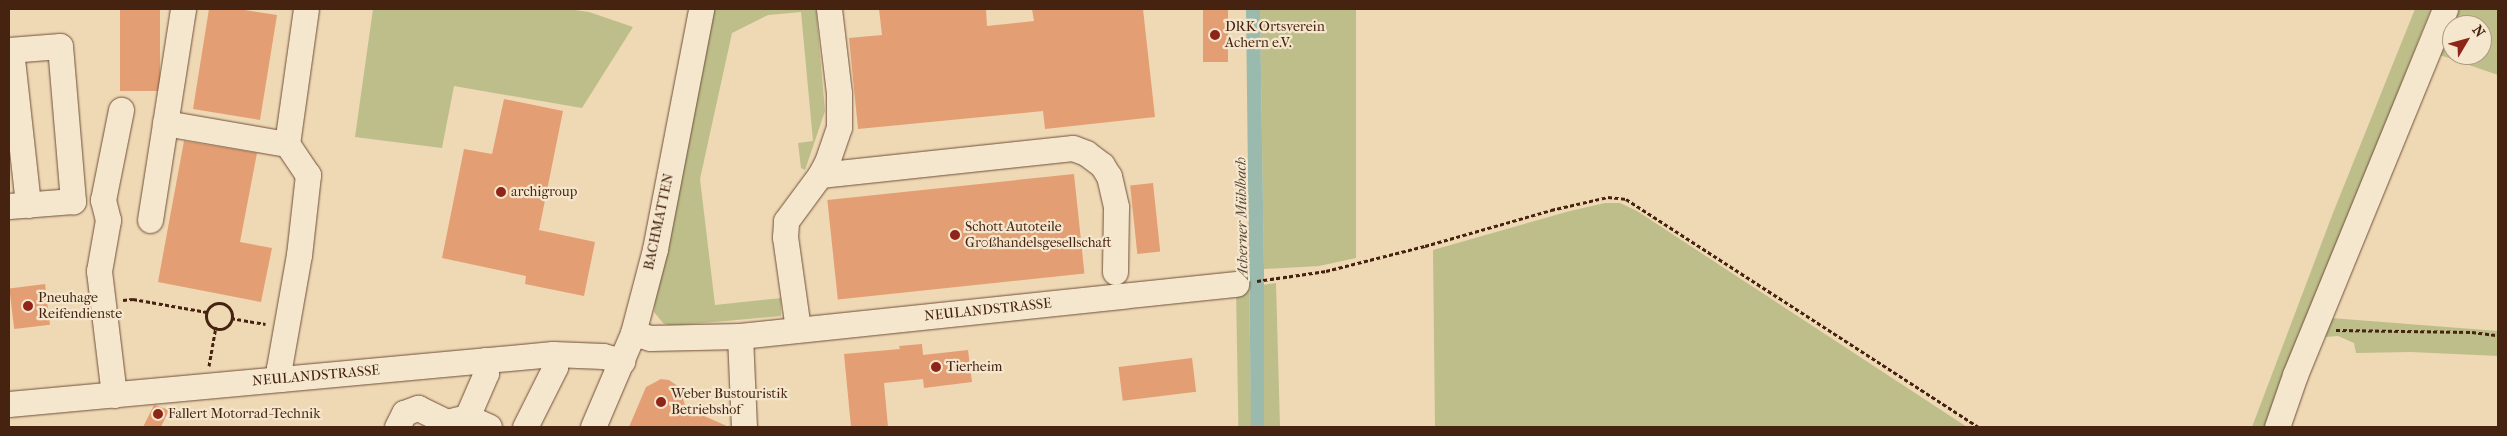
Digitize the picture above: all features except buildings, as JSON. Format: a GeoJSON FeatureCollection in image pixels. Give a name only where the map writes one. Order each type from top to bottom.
{"type":"FeatureCollection","features":[{"type":"Feature","properties":{"kind":"street"},"geometry":{"type":"LineString","coordinates":[[150,220],[183,9]]}},
{"type":"Feature","properties":{"kind":"street"},"geometry":{"type":"LineString","coordinates":[[281,379],[279,368],[299,255],[308,175],[287,144],[306,9]]}},
{"type":"Feature","properties":{"kind":"street","name":"BACHMATTEN"},"geometry":{"type":"LineString","coordinates":[[593,427],[633,332],[655,249],[701,9]]}},
{"type":"Feature","properties":{"kind":"street"},"geometry":{"type":"LineString","coordinates":[[798,329],[786,237],[786,221],[820,175],[827,162],[839,127],[839,93],[829,9]]}},
{"type":"Feature","properties":{"kind":"street"},"geometry":{"type":"LineString","coordinates":[[2277,427],[2295,375],[2446,9]]}},
{"type":"Feature","properties":{"kind":"street"},"geometry":{"type":"LineString","coordinates":[[60,46],[72,201],[18,206],[10,50],[60,46]]}},
{"type":"Feature","properties":{"kind":"street"},"geometry":{"type":"LineString","coordinates":[[114,395],[99,271],[108,220],[103,200],[121,110]]}},
{"type":"Feature","properties":{"kind":"street"},"geometry":{"type":"LineString","coordinates":[[165,123],[287,144]]}},
{"type":"Feature","properties":{"kind":"street"},"geometry":{"type":"LineString","coordinates":[[820,175],[1073,148],[1086,153],[1102,165],[1109,176],[1116,207],[1115,272]]}},
{"type":"Feature","properties":{"kind":"street","name":"NEULANDSTRASSE"},"geometry":{"type":"LineString","coordinates":[[633,332],[650,338],[740,336],[1236,284]]}},
{"type":"Feature","properties":{"kind":"street"},"geometry":{"type":"LineString","coordinates":[[740,336],[744,427]]}},
{"type":"Feature","properties":{"kind":"street"},"geometry":{"type":"LineString","coordinates":[[525,427],[555,367],[553,354]]}},
{"type":"Feature","properties":{"kind":"street","name":"NEULANDSTRASSE"},"geometry":{"type":"LineString","coordinates":[[9,404],[553,354],[603,356],[622,361]]}},
{"type":"Feature","properties":{"kind":"street"},"geometry":{"type":"LineString","coordinates":[[467,417],[486,373],[485,360]]}},
{"type":"Feature","properties":{"kind":"street"},"geometry":{"type":"LineString","coordinates":[[398,427],[404,413],[418,408],[447,422],[467,417],[489,427]]}},
{"type":"Feature","properties":{"kind":"path"},"geometry":{"type":"LineString","coordinates":[[1280,277],[1326,271],[1425,246],[1551,210],[1608,197],[1626,199],[1978,427]]}},
{"type":"Feature","properties":{"kind":"path"},"geometry":{"type":"LineString","coordinates":[[103,302],[133,299],[208,312]]}},
{"type":"Feature","properties":{"kind":"path"},"geometry":{"type":"LineString","coordinates":[[217,303],[227,305],[232,313],[231,318],[230,323],[222,328],[212,326],[206,318],[208,308],[217,303]]}},
{"type":"Feature","properties":{"kind":"path"},"geometry":{"type":"LineString","coordinates":[[231,318],[286,328]]}},
{"type":"Feature","properties":{"kind":"path"},"geometry":{"type":"LineString","coordinates":[[207,375],[216,327]]}},
{"type":"Feature","properties":{"kind":"path"},"geometry":{"type":"LineString","coordinates":[[2315,329],[2472,332],[2498,335]]}},
{"type":"Feature","properties":{"kind":"green space"},"geometry":{"type":"Polygon","coordinates":[[[373,9],[568,9],[589,12],[633,27],[582,108],[454,86],[442,148],[355,137],[373,9]]]}},
{"type":"Feature","properties":{"kind":"green space"},"geometry":{"type":"Polygon","coordinates":[[[711,9],[816,9],[825,111],[805,170],[801,168],[798,143],[813,141],[801,12],[768,15],[732,33],[700,179],[715,305],[781,298],[781,316],[670,326],[663,323],[654,312],[655,301],[711,9]]]}},
{"type":"Feature","properties":{"kind":"green space"},"geometry":{"type":"Polygon","coordinates":[[[1260,9],[1356,9],[1356,258],[1319,266],[1264,269],[1260,9]]]}},
{"type":"Feature","properties":{"kind":"green space"},"geometry":{"type":"Polygon","coordinates":[[[2415,9],[2431,9],[2265,427],[2252,427],[2333,213],[2415,9]]]}},
{"type":"Feature","properties":{"kind":"green space"},"geometry":{"type":"Polygon","coordinates":[[[2455,9],[2498,9],[2498,75],[2469,65],[2492,65],[2492,15],[2453,15],[2455,9]]]}},
{"type":"Feature","properties":{"kind":"green space"},"geometry":{"type":"Polygon","coordinates":[[[2442,42],[2442,56],[2437,54],[2442,42]]]}},
{"type":"Feature","properties":{"kind":"green space"},"geometry":{"type":"Polygon","coordinates":[[[1605,203],[1620,203],[1637,211],[1967,427],[1435,427],[1433,250],[1570,211],[1605,203]]]}},
{"type":"Feature","properties":{"kind":"green space"},"geometry":{"type":"Polygon","coordinates":[[[1276,283],[1280,427],[1264,427],[1263,285],[1276,283]]]}},
{"type":"Feature","properties":{"kind":"green space"},"geometry":{"type":"Polygon","coordinates":[[[1236,288],[1249,288],[1251,427],[1238,427],[1236,288]]]}},
{"type":"Feature","properties":{"kind":"green space"},"geometry":{"type":"Polygon","coordinates":[[[2331,318],[2498,331],[2498,356],[2411,352],[2356,353],[2354,343],[2338,336],[2325,337],[2331,318]]]}},
{"type":"Feature","properties":{"kind":"shaded area"},"geometry":{"type":"Polygon","coordinates":[[[1246,9],[1260,9],[1264,269],[1264,427],[1251,427],[1246,9]]]}},
{"type":"Feature","properties":{"kind":"place","name":"DRK Ortsverein Achern e.V."},"geometry":{"type":"Point","coordinates":[1215,35]}},
{"type":"Feature","properties":{"kind":"place","name":"archigroup"},"geometry":{"type":"Point","coordinates":[501,192]}},
{"type":"Feature","properties":{"kind":"place","name":"Schott Autoteile Gr0ßhandelsgesellschaft"},"geometry":{"type":"Point","coordinates":[955,235]}},
{"type":"Feature","properties":{"kind":"place","name":"Pneuhage Reifendienste"},"geometry":{"type":"Point","coordinates":[28,306]}},
{"type":"Feature","properties":{"kind":"place","name":"Tierheim"},"geometry":{"type":"Point","coordinates":[936,367]}},
{"type":"Feature","properties":{"kind":"place","name":"Weber Bustouristik Betriebshof"},"geometry":{"type":"Point","coordinates":[661,402]}},
{"type":"Feature","properties":{"kind":"place","name":"Fallert Motorrad-Technik"},"geometry":{"type":"Point","coordinates":[158,414]}},
{"type":"Feature","properties":{"kind":"water label","name":"Acherner Mühlbach"},"geometry":{"type":"Point","coordinates":[1242,218]}}]}
